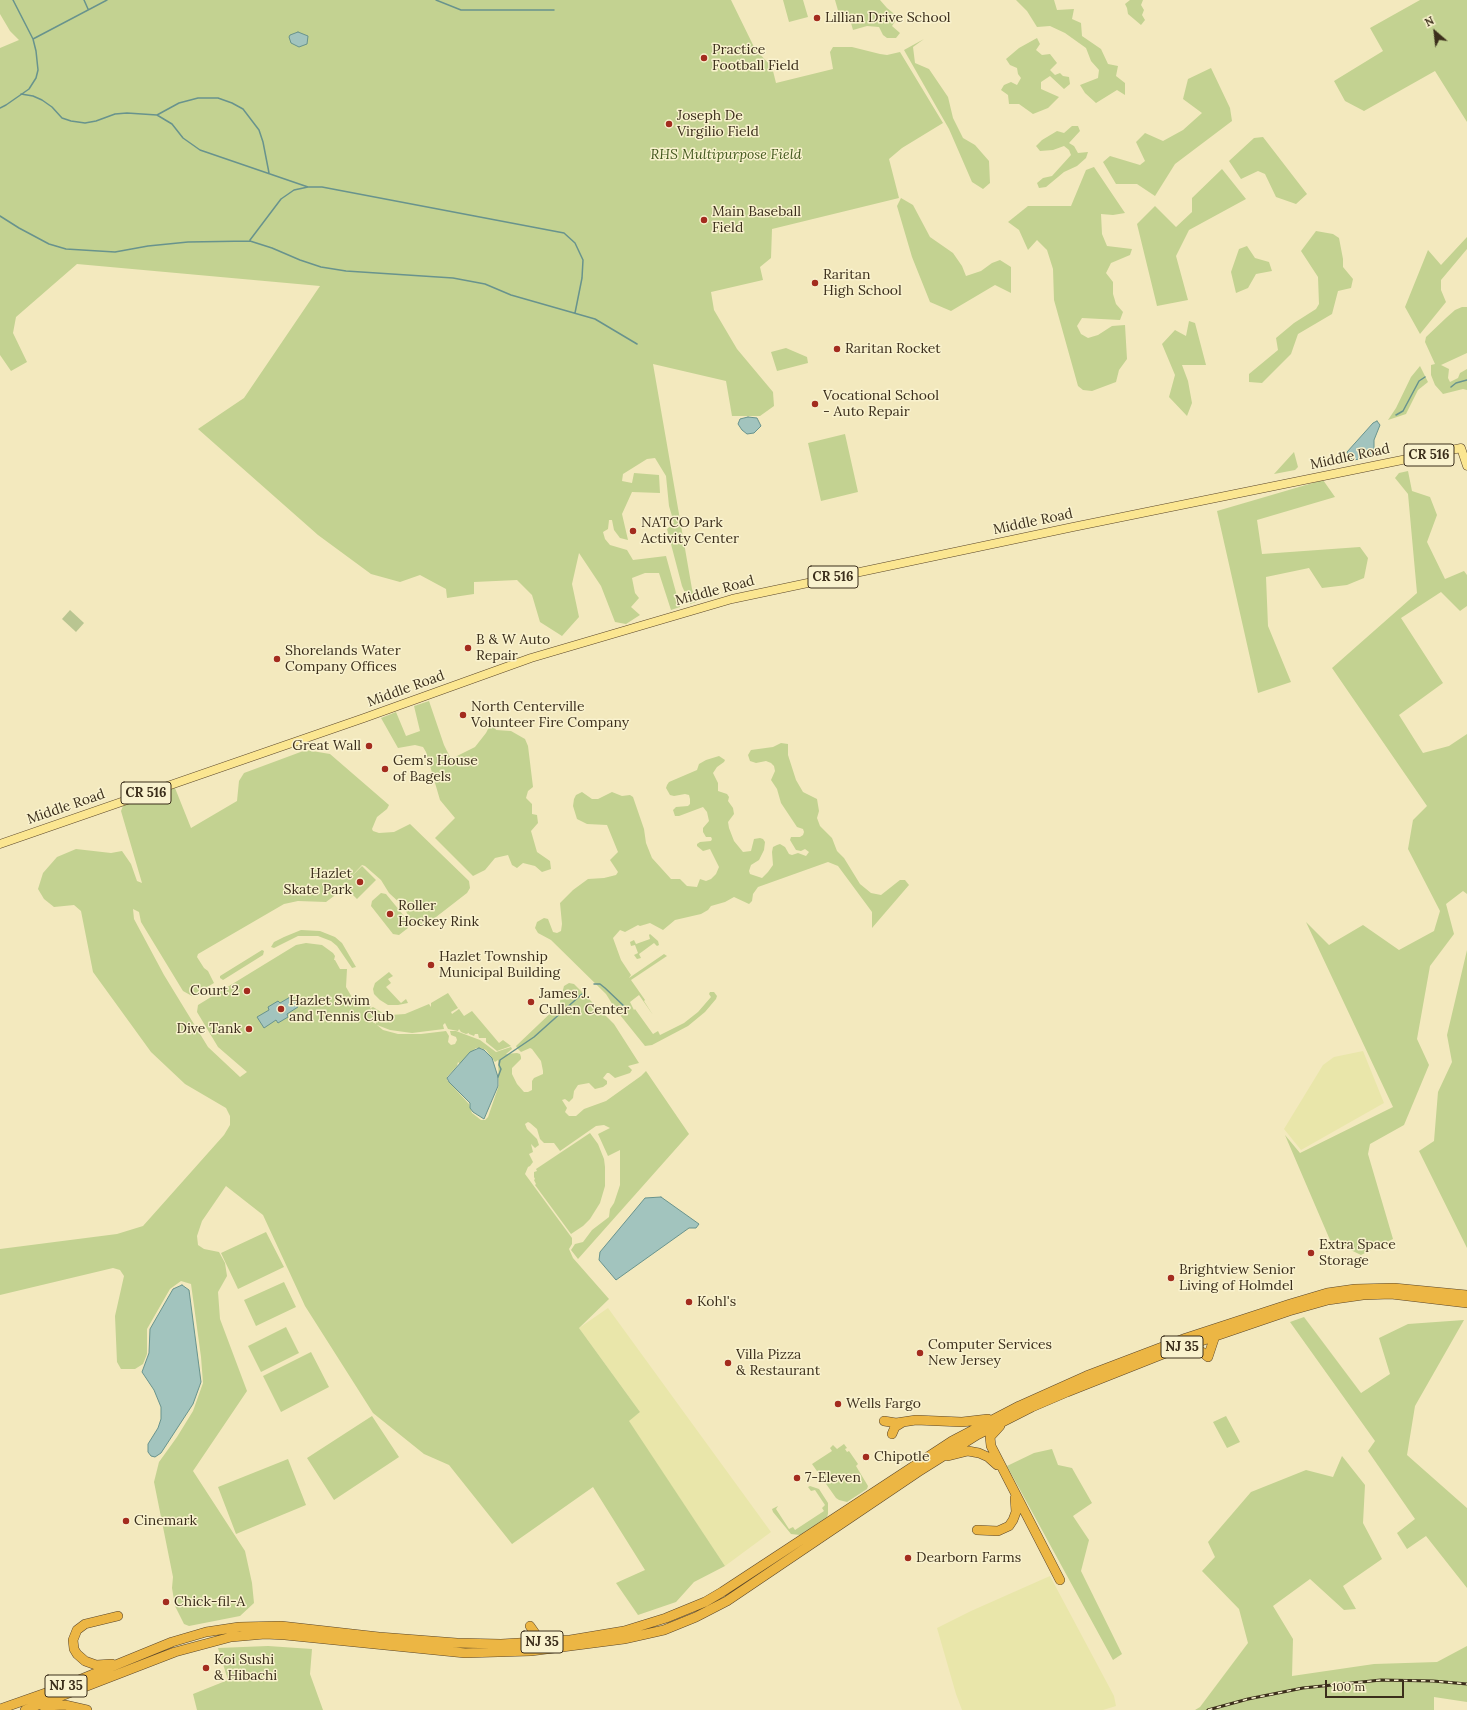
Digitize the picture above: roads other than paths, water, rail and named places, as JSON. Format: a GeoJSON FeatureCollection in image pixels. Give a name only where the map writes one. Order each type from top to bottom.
{"type":"FeatureCollection","features":[{"type":"Feature","properties":{"kind":"highway","name":"NJ 35"},"geometry":{"type":"LineString","coordinates":[[0,1709],[57,1689],[172,1642],[206,1632],[263,1626],[289,1626],[410,1640],[501,1644],[570,1640],[624,1631],[666,1618],[705,1602],[740,1582],[929,1455],[1039,1396],[1138,1356],[1192,1336],[1308,1298],[1346,1290],[1385,1288],[1467,1295]]}},
{"type":"Feature","properties":{"kind":"highway","name":"NJ 35"},"geometry":{"type":"LineString","coordinates":[[28,1709],[174,1652],[230,1637],[265,1634],[284,1635],[398,1647],[473,1652],[531,1651],[624,1639],[664,1630],[696,1617],[727,1601],[941,1457],[1004,1421],[1067,1392],[1187,1346],[1307,1305],[1344,1297],[1391,1294],[1467,1303]]}},
{"type":"Feature","properties":{"kind":"highway"},"geometry":{"type":"LineString","coordinates":[[1187,1346],[1197,1348],[1208,1357],[1215,1336]]}},
{"type":"Feature","properties":{"kind":"highway"},"geometry":{"type":"LineString","coordinates":[[884,1421],[896,1423],[916,1420],[962,1422],[994,1419]]}},
{"type":"Feature","properties":{"kind":"highway"},"geometry":{"type":"LineString","coordinates":[[1004,1421],[991,1435],[990,1442],[993,1452],[1060,1580]]}},
{"type":"Feature","properties":{"kind":"highway"},"geometry":{"type":"LineString","coordinates":[[892,1434],[895,1427],[903,1422]]}},
{"type":"Feature","properties":{"kind":"highway"},"geometry":{"type":"LineString","coordinates":[[941,1457],[968,1451],[979,1453],[992,1460],[1005,1473]]}},
{"type":"Feature","properties":{"kind":"highway"},"geometry":{"type":"LineString","coordinates":[[976,1530],[998,1531],[1009,1526],[1013,1520],[1017,1507],[1012,1487]]}},
{"type":"Feature","properties":{"kind":"highway"},"geometry":{"type":"LineString","coordinates":[[118,1616],[85,1624],[77,1630],[73,1644],[77,1654],[85,1661],[101,1665],[121,1663]]}},
{"type":"Feature","properties":{"kind":"highway"},"geometry":{"type":"LineString","coordinates":[[501,1644],[525,1636],[529,1631],[530,1626],[537,1636],[542,1638],[570,1640]]}},
{"type":"Feature","properties":{"kind":"highway"},"geometry":{"type":"LineString","coordinates":[[28,1709],[65,1705],[87,1710]]}},
{"type":"Feature","properties":{"kind":"main road","name":"Middle Road"},"geometry":{"type":"LineString","coordinates":[[0,844],[364,718],[531,658],[732,599],[1067,528],[1461,448],[1467,466]]}},
{"type":"Feature","properties":{"kind":"water"},"geometry":{"type":"Polygon","coordinates":[[[298,32],[308,36],[307,44],[299,47],[291,43],[289,37],[290,35],[298,32]]]}},
{"type":"Feature","properties":{"kind":"water"},"geometry":{"type":"Polygon","coordinates":[[[748,417],[757,418],[761,426],[754,433],[747,434],[738,424],[740,419],[748,417]]]}},
{"type":"Feature","properties":{"kind":"water"},"geometry":{"type":"Polygon","coordinates":[[[1377,421],[1380,425],[1374,440],[1374,456],[1354,460],[1349,457],[1347,452],[1373,423],[1377,421]]]}},
{"type":"Feature","properties":{"kind":"water"},"geometry":{"type":"Polygon","coordinates":[[[292,996],[298,1007],[287,1014],[288,1017],[278,1023],[276,1020],[264,1028],[257,1017],[269,1010],[268,1007],[278,1001],[280,1003],[292,996]]]}},
{"type":"Feature","properties":{"kind":"water"},"geometry":{"type":"Polygon","coordinates":[[[479,1048],[484,1050],[492,1058],[498,1077],[498,1086],[484,1119],[473,1112],[470,1108],[470,1103],[449,1082],[447,1078],[470,1052],[479,1048]]]}},
{"type":"Feature","properties":{"kind":"water"},"geometry":{"type":"Polygon","coordinates":[[[661,1197],[699,1224],[696,1228],[689,1228],[616,1280],[599,1260],[600,1252],[645,1198],[661,1197]]]}},
{"type":"Feature","properties":{"kind":"water"},"geometry":{"type":"Polygon","coordinates":[[[182,1285],[189,1290],[201,1382],[193,1404],[161,1453],[155,1457],[151,1456],[148,1452],[148,1444],[158,1428],[161,1419],[161,1407],[154,1390],[142,1372],[149,1353],[150,1329],[173,1289],[182,1285]]]}},
{"type":"Feature","properties":{"kind":"waterway"},"geometry":{"type":"LineString","coordinates":[[0,108],[29,89],[36,78],[38,70],[33,39],[13,0]]}},
{"type":"Feature","properties":{"kind":"waterway"},"geometry":{"type":"LineString","coordinates":[[84,0],[88,9]]}},
{"type":"Feature","properties":{"kind":"waterway"},"geometry":{"type":"LineString","coordinates":[[33,39],[107,0]]}},
{"type":"Feature","properties":{"kind":"waterway"},"geometry":{"type":"LineString","coordinates":[[436,0],[461,10],[554,10]]}},
{"type":"Feature","properties":{"kind":"waterway"},"geometry":{"type":"LineString","coordinates":[[21,94],[33,96],[42,100],[52,107],[62,118],[71,121],[85,123],[96,121],[115,114],[127,113],[157,115],[172,124],[183,138],[200,150],[308,187]]}},
{"type":"Feature","properties":{"kind":"waterway"},"geometry":{"type":"LineString","coordinates":[[157,115],[179,103],[198,98],[218,98],[232,103],[243,109],[259,130],[269,173]]}},
{"type":"Feature","properties":{"kind":"waterway"},"geometry":{"type":"LineString","coordinates":[[250,240],[281,199],[294,190],[308,187],[322,187],[564,233],[575,243],[583,260],[582,278],[575,313]]}},
{"type":"Feature","properties":{"kind":"waterway"},"geometry":{"type":"LineString","coordinates":[[0,216],[49,244],[66,249],[115,252],[148,246],[188,242],[250,241],[321,267],[346,271],[453,278],[485,284],[511,295],[595,319],[637,344]]}},
{"type":"Feature","properties":{"kind":"waterway"},"geometry":{"type":"LineString","coordinates":[[1396,415],[1403,411],[1419,381],[1425,377]]}},
{"type":"Feature","properties":{"kind":"waterway"},"geometry":{"type":"LineString","coordinates":[[1451,387],[1456,383],[1467,380]]}},
{"type":"Feature","properties":{"kind":"waterway"},"geometry":{"type":"LineString","coordinates":[[594,984],[600,984],[625,1007]]}},
{"type":"Feature","properties":{"kind":"waterway"},"geometry":{"type":"LineString","coordinates":[[498,1077],[501,1069],[499,1065],[500,1060],[534,1037],[582,994]]}},
{"type":"Feature","properties":{"kind":"railway"},"geometry":{"type":"LineString","coordinates":[[1208,1710],[1248,1699],[1303,1688],[1381,1680],[1433,1681],[1467,1684]]}},
{"type":"Feature","properties":{"kind":"place","name":"Lillian Drive School"},"geometry":{"type":"Point","coordinates":[817,18]}},
{"type":"Feature","properties":{"kind":"place","name":"Practice Football Field"},"geometry":{"type":"Point","coordinates":[704,58]}},
{"type":"Feature","properties":{"kind":"place","name":"Joseph De Virgilio Field"},"geometry":{"type":"Point","coordinates":[669,124]}},
{"type":"Feature","properties":{"kind":"place","name":"Main Baseball Field"},"geometry":{"type":"Point","coordinates":[704,220]}},
{"type":"Feature","properties":{"kind":"place","name":"Raritan High School"},"geometry":{"type":"Point","coordinates":[815,283]}},
{"type":"Feature","properties":{"kind":"place","name":"Raritan Rocket"},"geometry":{"type":"Point","coordinates":[837,349]}},
{"type":"Feature","properties":{"kind":"place","name":"Vocational School - Auto Repair"},"geometry":{"type":"Point","coordinates":[815,404]}},
{"type":"Feature","properties":{"kind":"place","name":"NATCO Park Activity Center"},"geometry":{"type":"Point","coordinates":[633,531]}},
{"type":"Feature","properties":{"kind":"place","name":"B & W Auto Repair"},"geometry":{"type":"Point","coordinates":[468,648]}},
{"type":"Feature","properties":{"kind":"place","name":"Shorelands Water Company Offices"},"geometry":{"type":"Point","coordinates":[277,659]}},
{"type":"Feature","properties":{"kind":"place","name":"North Centerville Volunteer Fire Company"},"geometry":{"type":"Point","coordinates":[463,715]}},
{"type":"Feature","properties":{"kind":"place","name":"Great Wall"},"geometry":{"type":"Point","coordinates":[369,746]}},
{"type":"Feature","properties":{"kind":"place","name":"Gem's House of Bagels"},"geometry":{"type":"Point","coordinates":[385,769]}},
{"type":"Feature","properties":{"kind":"place","name":"Hazlet Skate Park"},"geometry":{"type":"Point","coordinates":[360,882]}},
{"type":"Feature","properties":{"kind":"place","name":"Roller Hockey Rink"},"geometry":{"type":"Point","coordinates":[390,914]}},
{"type":"Feature","properties":{"kind":"place","name":"Hazlet Township Municipal Building"},"geometry":{"type":"Point","coordinates":[431,965]}},
{"type":"Feature","properties":{"kind":"place","name":"Court 2"},"geometry":{"type":"Point","coordinates":[247,991]}},
{"type":"Feature","properties":{"kind":"place","name":"James J. Cullen Center"},"geometry":{"type":"Point","coordinates":[531,1002]}},
{"type":"Feature","properties":{"kind":"place","name":"Hazlet Swim and Tennis Club"},"geometry":{"type":"Point","coordinates":[281,1009]}},
{"type":"Feature","properties":{"kind":"place","name":"Dive Tank"},"geometry":{"type":"Point","coordinates":[249,1029]}},
{"type":"Feature","properties":{"kind":"place","name":"Extra Space Storage"},"geometry":{"type":"Point","coordinates":[1311,1253]}},
{"type":"Feature","properties":{"kind":"place","name":"Brightview Senior Living of Holmdel"},"geometry":{"type":"Point","coordinates":[1171,1278]}},
{"type":"Feature","properties":{"kind":"place","name":"Kohl's"},"geometry":{"type":"Point","coordinates":[689,1302]}},
{"type":"Feature","properties":{"kind":"place","name":"Computer Services New Jersey"},"geometry":{"type":"Point","coordinates":[920,1353]}},
{"type":"Feature","properties":{"kind":"place","name":"Villa Pizza & Restaurant"},"geometry":{"type":"Point","coordinates":[728,1363]}},
{"type":"Feature","properties":{"kind":"place","name":"Wells Fargo"},"geometry":{"type":"Point","coordinates":[838,1404]}},
{"type":"Feature","properties":{"kind":"place","name":"Chipotle"},"geometry":{"type":"Point","coordinates":[866,1457]}},
{"type":"Feature","properties":{"kind":"place","name":"7-Eleven"},"geometry":{"type":"Point","coordinates":[797,1478]}},
{"type":"Feature","properties":{"kind":"place","name":"Cinemark"},"geometry":{"type":"Point","coordinates":[126,1521]}},
{"type":"Feature","properties":{"kind":"place","name":"Dearborn Farms"},"geometry":{"type":"Point","coordinates":[908,1558]}},
{"type":"Feature","properties":{"kind":"place","name":"Chick-fil-A"},"geometry":{"type":"Point","coordinates":[166,1602]}},
{"type":"Feature","properties":{"kind":"place","name":"Koi Sushi & Hibachi"},"geometry":{"type":"Point","coordinates":[206,1668]}},
{"type":"Feature","properties":{"kind":"park label","name":"RHS Multipurpose Field"},"geometry":{"type":"Point","coordinates":[726,155]}}]}
